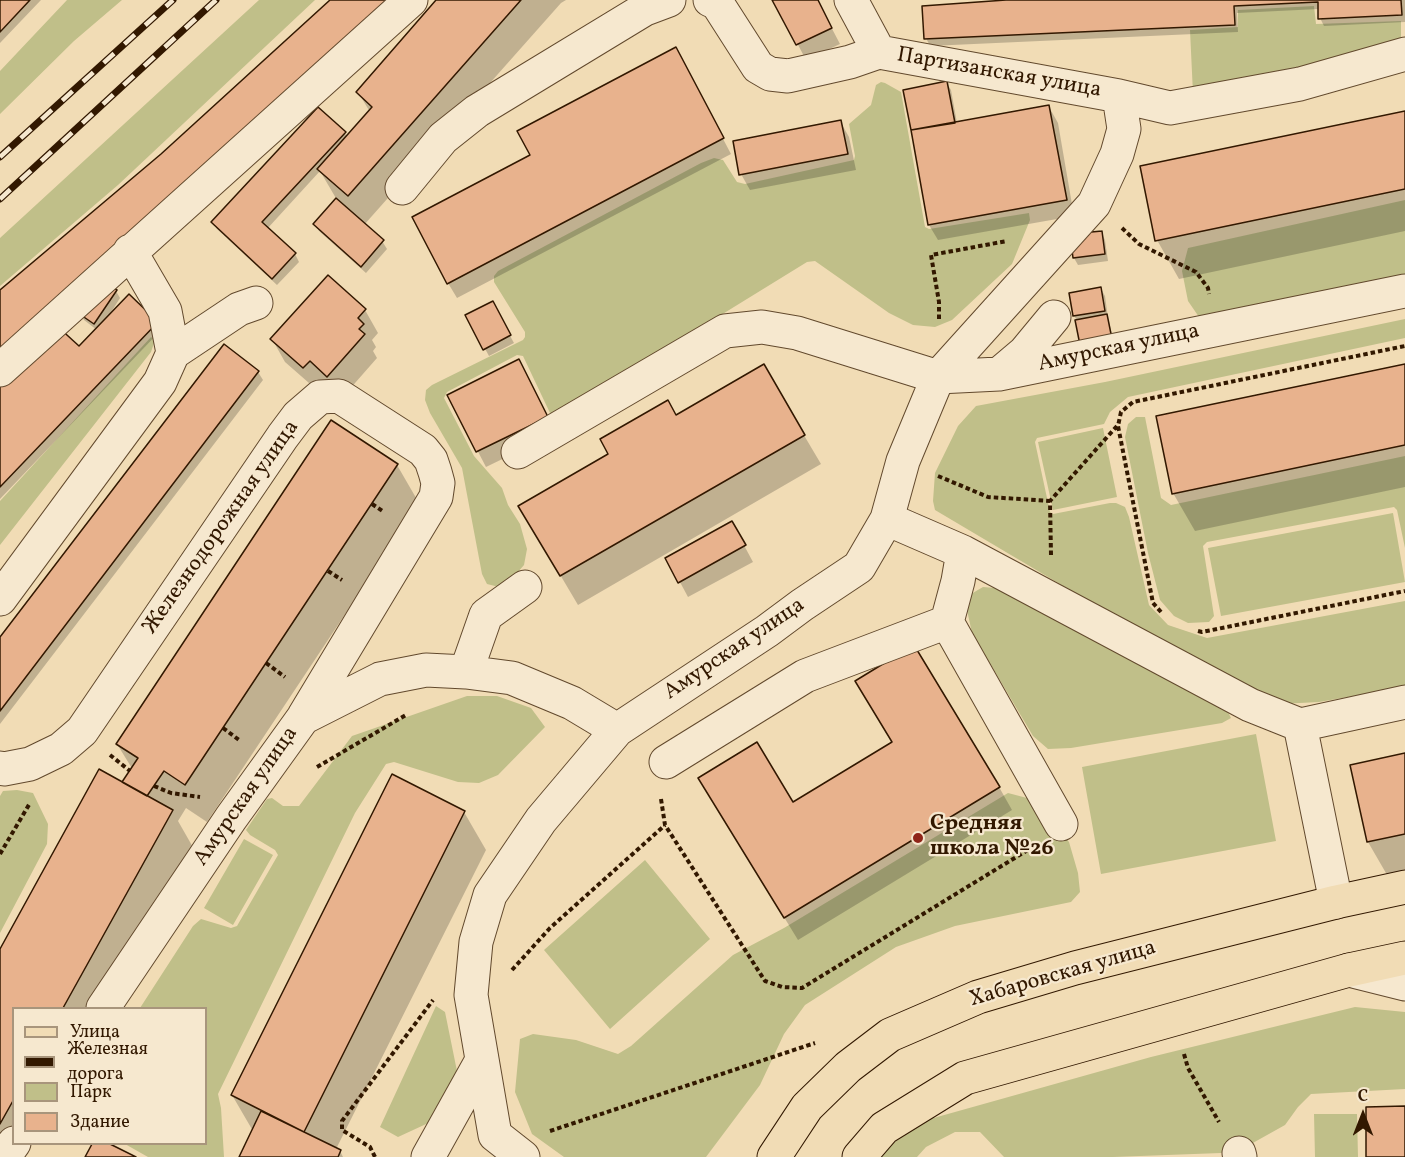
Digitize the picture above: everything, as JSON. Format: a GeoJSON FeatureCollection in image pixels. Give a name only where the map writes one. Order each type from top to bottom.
{"type":"FeatureCollection","features":[{"type":"Feature","properties":{"kind":"main road","name":"Хабаровская улица"},"geometry":{"type":"LineString","coordinates":[[774,1157],[807,1107],[848,1067],[890,1035],[978,997],[1075,968],[1336,902],[1405,887]]}},
{"type":"Feature","properties":{"kind":"main road"},"geometry":{"type":"LineString","coordinates":[[859,1157],[884,1128],[965,1078],[1348,970],[1405,958]]}},
{"type":"Feature","properties":{"kind":"street"},"geometry":{"type":"LineString","coordinates":[[0,370],[411,0]]}},
{"type":"Feature","properties":{"kind":"street"},"geometry":{"type":"LineString","coordinates":[[402,188],[443,138],[477,111],[645,9],[669,0]]}},
{"type":"Feature","properties":{"kind":"street"},"geometry":{"type":"LineString","coordinates":[[710,0],[717,3],[758,68],[770,74],[788,76],[850,62],[879,52]]}},
{"type":"Feature","properties":{"kind":"street","name":"Партизанская улица"},"geometry":{"type":"LineString","coordinates":[[851,0],[879,52],[1119,96],[1124,129],[1117,154],[1094,204],[938,377]]}},
{"type":"Feature","properties":{"kind":"street"},"geometry":{"type":"LineString","coordinates":[[1119,96],[1170,108],[1300,84],[1405,54]]}},
{"type":"Feature","properties":{"kind":"street"},"geometry":{"type":"LineString","coordinates":[[130,251],[165,311],[173,353]]}},
{"type":"Feature","properties":{"kind":"street","name":"Амурская улица"},"geometry":{"type":"LineString","coordinates":[[104,1007],[231,818],[303,718],[380,679],[426,670],[512,678],[572,703],[617,730],[859,567],[888,519],[903,461],[938,377],[999,374],[1405,291]]}},
{"type":"Feature","properties":{"kind":"street"},"geometry":{"type":"LineString","coordinates":[[0,599],[160,382],[173,353],[239,309],[256,303]]}},
{"type":"Feature","properties":{"kind":"street"},"geometry":{"type":"LineString","coordinates":[[999,374],[1025,352],[1054,317]]}},
{"type":"Feature","properties":{"kind":"street"},"geometry":{"type":"LineString","coordinates":[[518,453],[725,331],[762,327],[797,333],[938,377]]}},
{"type":"Feature","properties":{"kind":"street","name":"Железнодорожная улица"},"geometry":{"type":"LineString","coordinates":[[0,768],[30,764],[61,749],[82,731],[298,416],[320,397],[339,396],[423,450],[431,460],[438,483],[436,497],[303,718]]}},
{"type":"Feature","properties":{"kind":"street"},"geometry":{"type":"LineString","coordinates":[[888,519],[963,552],[1250,705],[1300,724],[1405,702]]}},
{"type":"Feature","properties":{"kind":"street"},"geometry":{"type":"LineString","coordinates":[[963,552],[947,622],[1060,824]]}},
{"type":"Feature","properties":{"kind":"street"},"geometry":{"type":"LineString","coordinates":[[466,672],[486,615],[525,587]]}},
{"type":"Feature","properties":{"kind":"street"},"geometry":{"type":"LineString","coordinates":[[666,762],[805,676],[947,622]]}},
{"type":"Feature","properties":{"kind":"street"},"geometry":{"type":"LineString","coordinates":[[1300,724],[1336,902]]}},
{"type":"Feature","properties":{"kind":"street"},"geometry":{"type":"LineString","coordinates":[[505,1148],[482,1060],[471,995],[476,942],[490,895],[541,820],[617,730]]}},
{"type":"Feature","properties":{"kind":"street"},"geometry":{"type":"LineString","coordinates":[[1348,970],[1405,984]]}},
{"type":"Feature","properties":{"kind":"street"},"geometry":{"type":"LineString","coordinates":[[428,1157],[482,1060]]}},
{"type":"Feature","properties":{"kind":"path"},"geometry":{"type":"LineString","coordinates":[[1094,204],[1139,244],[1196,272],[1208,288],[1218,328]]}},
{"type":"Feature","properties":{"kind":"path"},"geometry":{"type":"LineString","coordinates":[[939,302],[931,255],[1014,240]]}},
{"type":"Feature","properties":{"kind":"path"},"geometry":{"type":"LineString","coordinates":[[1166,617],[1153,603],[1118,426],[1121,412],[1133,402],[1405,346]]}},
{"type":"Feature","properties":{"kind":"path"},"geometry":{"type":"LineString","coordinates":[[1052,600],[1050,501],[1118,426]]}},
{"type":"Feature","properties":{"kind":"path"},"geometry":{"type":"LineString","coordinates":[[903,461],[988,497],[1050,501]]}},
{"type":"Feature","properties":{"kind":"path"},"geometry":{"type":"LineString","coordinates":[[1192,630],[1202,632],[1405,591]]}},
{"type":"Feature","properties":{"kind":"path"},"geometry":{"type":"LineString","coordinates":[[310,771],[410,712]]}},
{"type":"Feature","properties":{"kind":"path"},"geometry":{"type":"LineString","coordinates":[[666,762],[661,801],[665,825],[765,981],[782,987],[802,988],[1057,832],[1060,824]]}},
{"type":"Feature","properties":{"kind":"path"},"geometry":{"type":"LineString","coordinates":[[471,995],[503,981],[549,928],[665,825]]}},
{"type":"Feature","properties":{"kind":"path"},"geometry":{"type":"LineString","coordinates":[[375,1157],[370,1148],[342,1130],[342,1121],[434,998]]}},
{"type":"Feature","properties":{"kind":"path"},"geometry":{"type":"LineString","coordinates":[[505,1148],[815,1043]]}},
{"type":"Feature","properties":{"kind":"path"},"geometry":{"type":"LineString","coordinates":[[1188,1068],[1211,1111]]}},
{"type":"Feature","properties":{"kind":"green space"},"geometry":{"type":"Polygon","coordinates":[[[67,0],[122,0],[74,41],[0,114],[0,71],[67,0]]]}},
{"type":"Feature","properties":{"kind":"green space"},"geometry":{"type":"Polygon","coordinates":[[[259,0],[315,0],[118,185],[0,286],[0,238],[259,0]]]}},
{"type":"Feature","properties":{"kind":"green space"},"geometry":{"type":"Polygon","coordinates":[[[1314,6],[1316,24],[1401,21],[1401,45],[1193,94],[1190,30],[1238,27],[1238,10],[1314,6]]]}},
{"type":"Feature","properties":{"kind":"green space"},"geometry":{"type":"Polygon","coordinates":[[[881,82],[901,92],[925,227],[929,229],[1029,213],[1030,220],[1012,264],[952,320],[935,327],[913,325],[889,313],[815,261],[807,262],[562,415],[550,413],[523,356],[517,355],[447,392],[444,398],[474,456],[502,488],[508,505],[520,524],[527,549],[524,565],[511,580],[499,587],[487,584],[482,574],[462,468],[430,413],[425,400],[426,390],[432,385],[525,337],[525,332],[494,282],[494,276],[498,271],[714,158],[723,160],[737,182],[745,184],[854,160],[849,124],[871,105],[876,85],[881,82]]]}},
{"type":"Feature","properties":{"kind":"green space"},"geometry":{"type":"Polygon","coordinates":[[[1405,200],[1405,277],[1199,317],[1188,301],[1182,271],[1188,248],[1405,200]]]}},
{"type":"Feature","properties":{"kind":"green space"},"geometry":{"type":"Polygon","coordinates":[[[1405,319],[1405,338],[1128,397],[1110,412],[1104,424],[1037,438],[1035,442],[1050,512],[1053,514],[1110,503],[1125,507],[1149,605],[1168,625],[1207,638],[1405,601],[1405,687],[1319,702],[1280,704],[1156,641],[935,510],[933,501],[935,473],[958,426],[976,406],[1105,382],[1405,319]]]}},
{"type":"Feature","properties":{"kind":"green space"},"geometry":{"type":"Polygon","coordinates":[[[151,337],[155,340],[151,352],[0,545],[0,501],[151,337]]]}},
{"type":"Feature","properties":{"kind":"green space"},"geometry":{"type":"Polygon","coordinates":[[[1136,417],[1145,417],[1161,498],[1171,505],[1405,456],[1405,548],[1397,510],[1394,507],[1207,542],[1203,546],[1214,616],[1209,622],[1188,623],[1174,616],[1160,600],[1148,553],[1125,437],[1128,424],[1136,417]]]}},
{"type":"Feature","properties":{"kind":"green space"},"geometry":{"type":"Polygon","coordinates":[[[1103,428],[1117,497],[1053,510],[1038,442],[1103,428]]]}},
{"type":"Feature","properties":{"kind":"green space"},"geometry":{"type":"Polygon","coordinates":[[[1393,513],[1405,582],[1221,616],[1208,548],[1393,513]]]}},
{"type":"Feature","properties":{"kind":"green space"},"geometry":{"type":"Polygon","coordinates":[[[983,587],[995,588],[1228,712],[1231,718],[1222,723],[1071,748],[1048,749],[1033,736],[972,633],[967,610],[971,594],[983,587]]]}},
{"type":"Feature","properties":{"kind":"green space"},"geometry":{"type":"Polygon","coordinates":[[[467,696],[497,696],[531,708],[545,727],[498,775],[479,783],[458,782],[394,762],[386,764],[355,813],[218,1094],[224,1157],[148,1157],[127,1145],[207,1145],[207,1007],[141,1007],[193,926],[201,919],[231,928],[237,926],[278,855],[275,850],[250,835],[246,830],[267,799],[272,798],[283,806],[299,806],[352,736],[467,696]]]}},
{"type":"Feature","properties":{"kind":"green space"},"geometry":{"type":"Polygon","coordinates":[[[1256,734],[1276,841],[1101,874],[1082,767],[1256,734]]]}},
{"type":"Feature","properties":{"kind":"green space"},"geometry":{"type":"Polygon","coordinates":[[[17,790],[33,793],[48,824],[47,844],[0,933],[0,796],[3,791],[17,790]]]}},
{"type":"Feature","properties":{"kind":"green space"},"geometry":{"type":"Polygon","coordinates":[[[1008,793],[1027,798],[1046,815],[1069,842],[1078,873],[1080,892],[1071,902],[955,926],[896,947],[805,1005],[784,1034],[760,1085],[706,1157],[564,1157],[532,1134],[515,1092],[520,1039],[533,1034],[576,1040],[618,1054],[631,1046],[733,955],[784,928],[1008,793]]]}},
{"type":"Feature","properties":{"kind":"green space"},"geometry":{"type":"Polygon","coordinates":[[[244,839],[273,855],[233,925],[204,908],[244,839]]]}},
{"type":"Feature","properties":{"kind":"green space"},"geometry":{"type":"Polygon","coordinates":[[[645,860],[710,939],[610,1029],[544,950],[645,860]]]}},
{"type":"Feature","properties":{"kind":"green space"},"geometry":{"type":"Polygon","coordinates":[[[436,1006],[445,1012],[459,1081],[437,1119],[398,1137],[380,1127],[436,1006]]]}},
{"type":"Feature","properties":{"kind":"green space"},"geometry":{"type":"Polygon","coordinates":[[[1355,1007],[1405,1012],[1405,1089],[1311,1094],[1285,1125],[1251,1144],[1221,1153],[1113,1157],[1004,1157],[980,1132],[955,1132],[926,1147],[917,1157],[872,1157],[930,1119],[1151,1057],[1355,1007]]]}},
{"type":"Feature","properties":{"kind":"green space"},"geometry":{"type":"Polygon","coordinates":[[[1314,1114],[1357,1114],[1358,1157],[1315,1157],[1314,1114]]]}},
{"type":"Feature","properties":{"kind":"building"},"geometry":{"type":"Polygon","coordinates":[[[0,0],[30,0],[0,32],[0,0]]]}},
{"type":"Feature","properties":{"kind":"building"},"geometry":{"type":"Polygon","coordinates":[[[330,0],[389,0],[0,349],[0,290],[161,154],[330,0]]]}},
{"type":"Feature","properties":{"kind":"building"},"geometry":{"type":"Polygon","coordinates":[[[436,0],[521,0],[348,196],[317,169],[372,107],[356,92],[436,0]]]}},
{"type":"Feature","properties":{"kind":"building"},"geometry":{"type":"Polygon","coordinates":[[[772,0],[818,0],[832,28],[796,45],[772,0]]]}},
{"type":"Feature","properties":{"kind":"building"},"geometry":{"type":"Polygon","coordinates":[[[1006,0],[1401,0],[1402,15],[1318,19],[1318,2],[1234,6],[1235,25],[924,39],[922,6],[1006,0]]]}},
{"type":"Feature","properties":{"kind":"building"},"geometry":{"type":"Polygon","coordinates":[[[676,47],[724,138],[447,284],[412,217],[530,155],[517,131],[676,47]]]}},
{"type":"Feature","properties":{"kind":"building"},"geometry":{"type":"Polygon","coordinates":[[[947,81],[955,123],[911,130],[903,90],[947,81]]]}},
{"type":"Feature","properties":{"kind":"building"},"geometry":{"type":"Polygon","coordinates":[[[1049,105],[1067,200],[928,225],[911,130],[1049,105]]]}},
{"type":"Feature","properties":{"kind":"building"},"geometry":{"type":"Polygon","coordinates":[[[318,107],[346,132],[262,222],[296,253],[272,279],[211,222],[318,107]]]}},
{"type":"Feature","properties":{"kind":"building"},"geometry":{"type":"Polygon","coordinates":[[[1405,111],[1405,189],[1155,241],[1140,166],[1405,111]]]}},
{"type":"Feature","properties":{"kind":"building"},"geometry":{"type":"Polygon","coordinates":[[[841,120],[848,154],[739,175],[733,141],[841,120]]]}},
{"type":"Feature","properties":{"kind":"building"},"geometry":{"type":"Polygon","coordinates":[[[336,198],[384,240],[361,267],[313,224],[336,198]]]}},
{"type":"Feature","properties":{"kind":"building"},"geometry":{"type":"Polygon","coordinates":[[[1102,231],[1105,254],[1073,258],[1070,234],[1102,231]]]}},
{"type":"Feature","properties":{"kind":"building"},"geometry":{"type":"Polygon","coordinates":[[[328,275],[366,309],[358,318],[364,324],[359,329],[365,334],[327,377],[310,361],[303,368],[270,339],[328,275]]]}},
{"type":"Feature","properties":{"kind":"building"},"geometry":{"type":"Polygon","coordinates":[[[101,280],[117,290],[94,324],[78,313],[101,280]]]}},
{"type":"Feature","properties":{"kind":"building"},"geometry":{"type":"Polygon","coordinates":[[[1101,287],[1105,311],[1073,316],[1069,293],[1101,287]]]}},
{"type":"Feature","properties":{"kind":"building"},"geometry":{"type":"Polygon","coordinates":[[[129,294],[158,322],[0,487],[0,384],[56,325],[79,346],[129,294]]]}},
{"type":"Feature","properties":{"kind":"building"},"geometry":{"type":"Polygon","coordinates":[[[493,301],[511,335],[483,350],[465,315],[493,301]]]}},
{"type":"Feature","properties":{"kind":"building"},"geometry":{"type":"Polygon","coordinates":[[[1107,314],[1112,339],[1080,345],[1075,320],[1107,314]]]}},
{"type":"Feature","properties":{"kind":"building"},"geometry":{"type":"Polygon","coordinates":[[[224,344],[259,371],[0,711],[0,637],[224,344]]]}},
{"type":"Feature","properties":{"kind":"building"},"geometry":{"type":"Polygon","coordinates":[[[519,359],[548,417],[476,452],[447,395],[519,359]]]}},
{"type":"Feature","properties":{"kind":"building"},"geometry":{"type":"Polygon","coordinates":[[[764,364],[805,435],[560,576],[518,506],[608,454],[600,439],[668,400],[676,415],[764,364]]]}},
{"type":"Feature","properties":{"kind":"building"},"geometry":{"type":"Polygon","coordinates":[[[1405,364],[1405,445],[1172,494],[1156,416],[1405,364]]]}},
{"type":"Feature","properties":{"kind":"building"},"geometry":{"type":"Polygon","coordinates":[[[331,420],[398,464],[185,785],[164,771],[147,796],[122,782],[138,758],[116,744],[331,420]]]}},
{"type":"Feature","properties":{"kind":"building"},"geometry":{"type":"Polygon","coordinates":[[[732,521],[746,545],[678,583],[665,558],[732,521]]]}},
{"type":"Feature","properties":{"kind":"building"},"geometry":{"type":"Polygon","coordinates":[[[914,645],[1000,787],[784,918],[698,778],[757,742],[793,802],[892,742],[855,681],[914,645]]]}},
{"type":"Feature","properties":{"kind":"building"},"geometry":{"type":"Polygon","coordinates":[[[1405,753],[1405,834],[1367,842],[1350,765],[1405,753]]]}},
{"type":"Feature","properties":{"kind":"building"},"geometry":{"type":"Polygon","coordinates":[[[99,769],[173,810],[64,1007],[12,1007],[12,1103],[0,1124],[0,949],[99,769]]]}},
{"type":"Feature","properties":{"kind":"building"},"geometry":{"type":"Polygon","coordinates":[[[392,774],[465,811],[304,1132],[231,1095],[392,774]]]}},
{"type":"Feature","properties":{"kind":"building"},"geometry":{"type":"Polygon","coordinates":[[[1405,1106],[1405,1157],[1366,1157],[1366,1107],[1405,1106]]]}},
{"type":"Feature","properties":{"kind":"building"},"geometry":{"type":"Polygon","coordinates":[[[261,1111],[341,1150],[338,1157],[239,1157],[261,1111]]]}},
{"type":"Feature","properties":{"kind":"building"},"geometry":{"type":"Polygon","coordinates":[[[91,1145],[112,1145],[136,1157],[85,1157],[91,1145]]]}},
{"type":"Feature","properties":{"kind":"railway"},"geometry":{"type":"LineString","coordinates":[[0,157],[173,0]]}},
{"type":"Feature","properties":{"kind":"railway"},"geometry":{"type":"LineString","coordinates":[[0,199],[216,0]]}},
{"type":"Feature","properties":{"kind":"place","name":"Средняя школа №26"},"geometry":{"type":"Point","coordinates":[918,838]}}]}
